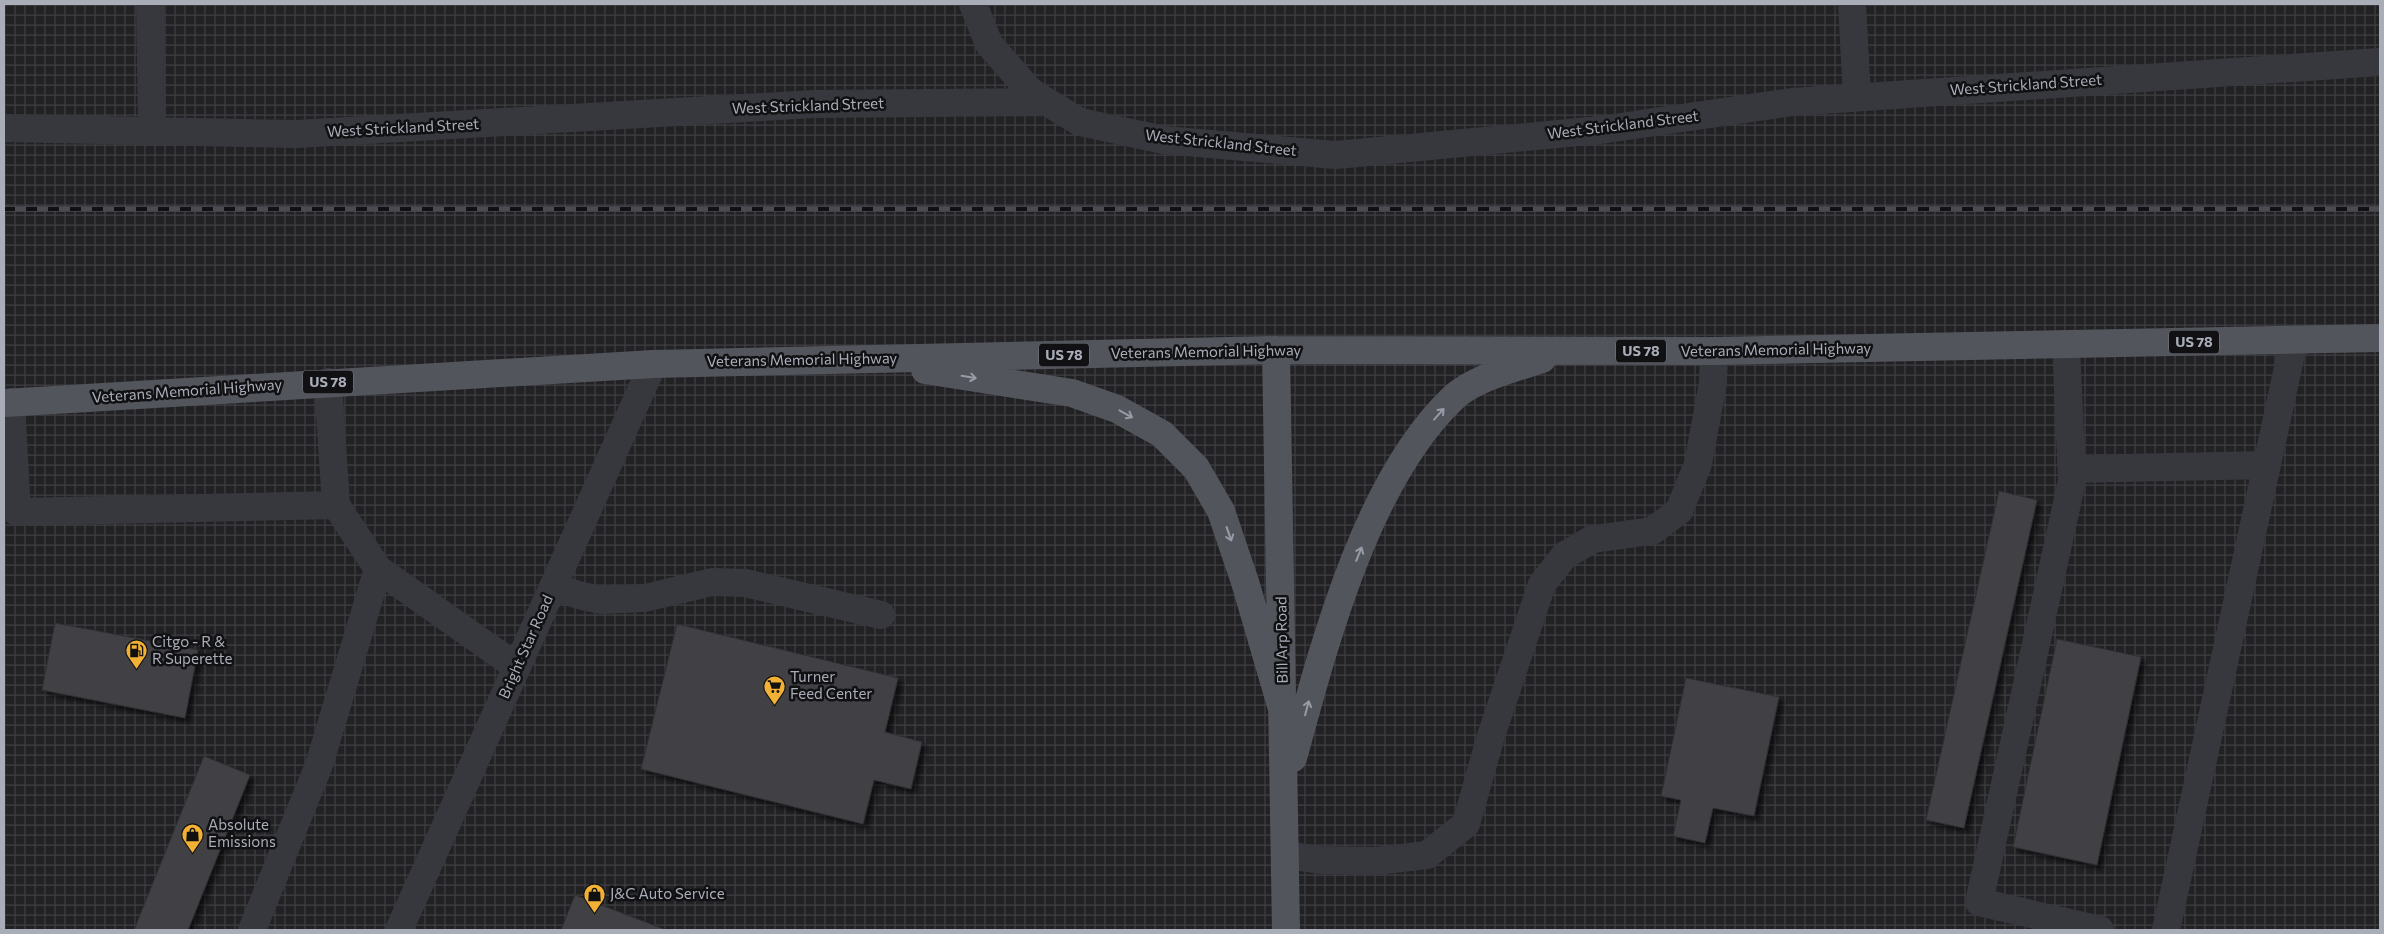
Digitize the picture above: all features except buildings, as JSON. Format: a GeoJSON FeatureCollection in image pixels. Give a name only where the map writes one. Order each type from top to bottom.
{"type":"FeatureCollection","features":[{"type":"Feature","properties":{"kind":"main road","name":"Veterans Memorial Highway"},"geometry":{"type":"LineString","coordinates":[[7,402],[653,364],[1276,350],[1714,352],[2380,338]]}},
{"type":"Feature","properties":{"kind":"main road","name":"Bill Arp Road"},"geometry":{"type":"LineString","coordinates":[[1276,350],[1286,930]]}},
{"type":"Feature","properties":{"kind":"main road"},"geometry":{"type":"LineString","coordinates":[[1285,788],[1317,671],[1345,589],[1377,508],[1414,442],[1454,397],[1491,375],[1568,351]]}},
{"type":"Feature","properties":{"kind":"main road"},"geometry":{"type":"LineString","coordinates":[[852,359],[1072,393],[1117,409],[1162,434],[1196,468],[1221,511],[1245,582],[1283,712]]}},
{"type":"Feature","properties":{"kind":"street"},"geometry":{"type":"LineString","coordinates":[[150,4],[152,131]]}},
{"type":"Feature","properties":{"kind":"street"},"geometry":{"type":"LineString","coordinates":[[973,4],[989,44],[1030,91],[1047,102]]}},
{"type":"Feature","properties":{"kind":"street"},"geometry":{"type":"LineString","coordinates":[[1852,4],[1858,97]]}},
{"type":"Feature","properties":{"kind":"street","name":"West Strickland Street"},"geometry":{"type":"LineString","coordinates":[[4,128],[296,134],[814,104],[1047,102],[1080,122],[1164,140],[1336,155],[1600,130],[1792,102],[2380,62]]}},
{"type":"Feature","properties":{"kind":"street"},"geometry":{"type":"LineString","coordinates":[[2166,930],[2294,340]]}},
{"type":"Feature","properties":{"kind":"street"},"geometry":{"type":"LineString","coordinates":[[2066,344],[2072,481],[1979,902],[2100,930]]}},
{"type":"Feature","properties":{"kind":"street"},"geometry":{"type":"LineString","coordinates":[[1286,854],[1320,860],[1376,861],[1427,855],[1466,824],[1491,736],[1542,584],[1565,555],[1592,539],[1652,531],[1679,511],[1698,464],[1713,383],[1714,352]]}},
{"type":"Feature","properties":{"kind":"street","name":"Bright Star Road"},"geometry":{"type":"LineString","coordinates":[[399,930],[653,364]]}},
{"type":"Feature","properties":{"kind":"street"},"geometry":{"type":"LineString","coordinates":[[328,382],[336,505],[378,570],[517,667]]}},
{"type":"Feature","properties":{"kind":"street"},"geometry":{"type":"LineString","coordinates":[[7,402],[17,512],[336,505]]}},
{"type":"Feature","properties":{"kind":"street"},"geometry":{"type":"LineString","coordinates":[[2072,469],[2267,465]]}},
{"type":"Feature","properties":{"kind":"street"},"geometry":{"type":"LineString","coordinates":[[252,930],[318,765],[378,570]]}},
{"type":"Feature","properties":{"kind":"street"},"geometry":{"type":"LineString","coordinates":[[553,587],[602,600],[645,598],[712,582],[745,583],[881,616]]}},
{"type":"Feature","properties":{"kind":"shaded area"},"geometry":{"type":"Polygon","coordinates":[[[4,4],[2380,4],[2380,930],[4,930],[4,4]]]}},
{"type":"Feature","properties":{"kind":"railway"},"geometry":{"type":"LineString","coordinates":[[4,209],[2380,209]]}},
{"type":"Feature","properties":{"kind":"place","name":"Citgo - R & R Superette"},"geometry":{"type":"Point","coordinates":[136,670]}},
{"type":"Feature","properties":{"kind":"place","name":"Turner Feed Center"},"geometry":{"type":"Point","coordinates":[774,705]}},
{"type":"Feature","properties":{"kind":"place","name":"Absolute Emissions"},"geometry":{"type":"Point","coordinates":[192,853]}},
{"type":"Feature","properties":{"kind":"place","name":"J&C Auto Service"},"geometry":{"type":"Point","coordinates":[594,913]}}]}
